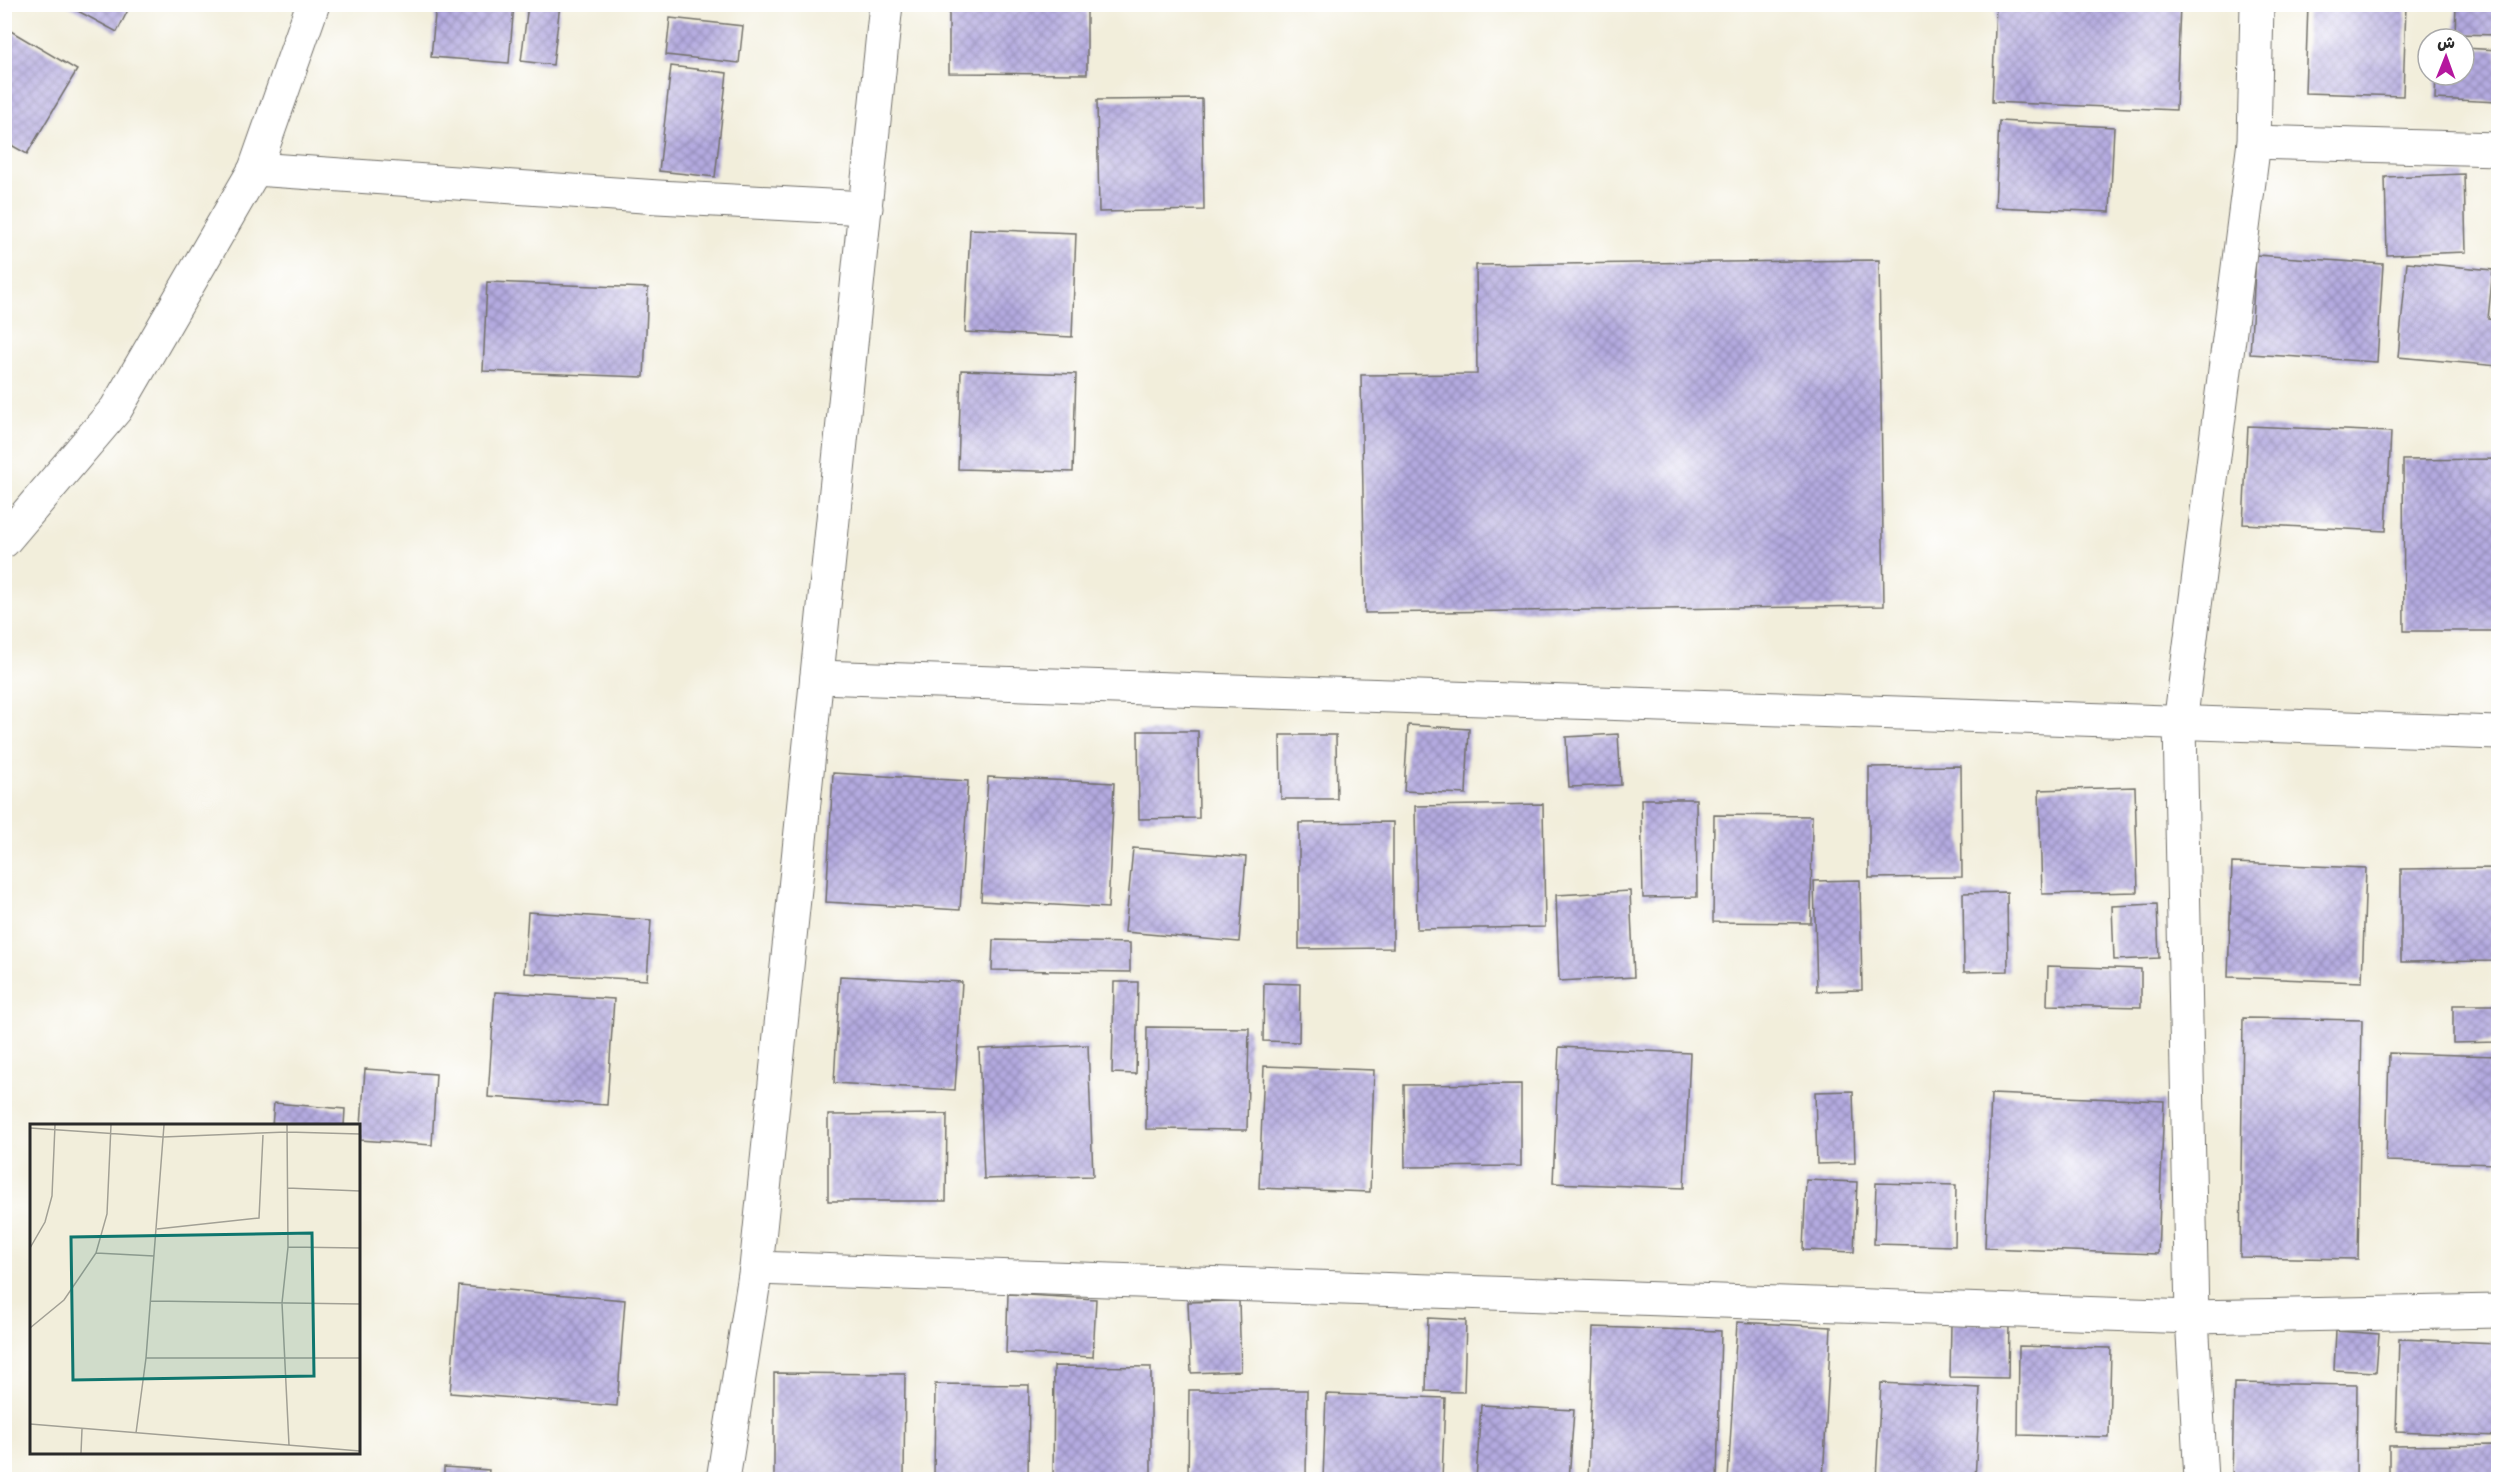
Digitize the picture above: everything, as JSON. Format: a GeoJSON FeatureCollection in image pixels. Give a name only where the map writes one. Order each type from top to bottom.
{"type":"FeatureCollection","features":[{"type":"Feature","properties":{"kind":"street"},"geometry":{"type":"LineString","coordinates":[[4,541],[116,409],[255,169],[313,4]]}},
{"type":"Feature","properties":{"kind":"street"},"geometry":{"type":"LineString","coordinates":[[723,1479],[756,1268],[866,208],[885,4]]}},
{"type":"Feature","properties":{"kind":"street"},"geometry":{"type":"LineString","coordinates":[[2201,1479],[2192,1317],[2180,724],[2254,142],[2257,4]]}},
{"type":"Feature","properties":{"kind":"street"},"geometry":{"type":"LineString","coordinates":[[2254,142],[2499,149]]}},
{"type":"Feature","properties":{"kind":"street"},"geometry":{"type":"LineString","coordinates":[[255,169],[646,196],[866,208]]}},
{"type":"Feature","properties":{"kind":"street"},"geometry":{"type":"LineString","coordinates":[[818,677],[2499,733]]}},
{"type":"Feature","properties":{"kind":"street"},"geometry":{"type":"LineString","coordinates":[[756,1268],[2192,1317],[2499,1311]]}},
{"type":"Feature","properties":{"kind":"building"},"geometry":{"type":"Polygon","coordinates":[[[65,4],[131,4],[117,32],[65,4]]]}},
{"type":"Feature","properties":{"kind":"building"},"geometry":{"type":"Polygon","coordinates":[[[436,4],[514,4],[509,63],[431,57],[436,4]]]}},
{"type":"Feature","properties":{"kind":"building"},"geometry":{"type":"Polygon","coordinates":[[[528,4],[560,4],[553,65],[521,61],[528,4]]]}},
{"type":"Feature","properties":{"kind":"building"},"geometry":{"type":"Polygon","coordinates":[[[949,4],[1087,4],[1087,74],[949,73],[949,4]]]}},
{"type":"Feature","properties":{"kind":"building"},"geometry":{"type":"Polygon","coordinates":[[[1996,4],[2180,4],[2176,110],[1992,102],[1996,4]]]}},
{"type":"Feature","properties":{"kind":"building"},"geometry":{"type":"Polygon","coordinates":[[[2308,4],[2406,4],[2403,96],[2305,93],[2308,4]]]}},
{"type":"Feature","properties":{"kind":"building"},"geometry":{"type":"Polygon","coordinates":[[[2456,4],[2498,4],[2498,35],[2476,34],[2476,27],[2455,27],[2456,4]]]}},
{"type":"Feature","properties":{"kind":"building"},"geometry":{"type":"Polygon","coordinates":[[[670,18],[743,26],[739,63],[666,55],[670,18]]]}},
{"type":"Feature","properties":{"kind":"building"},"geometry":{"type":"Polygon","coordinates":[[[4,27],[77,70],[27,154],[4,141],[4,27]]]}},
{"type":"Feature","properties":{"kind":"building"},"geometry":{"type":"Polygon","coordinates":[[[2476,49],[2498,50],[2498,102],[2435,99],[2436,87],[2476,87],[2476,49]]]}},
{"type":"Feature","properties":{"kind":"building"},"geometry":{"type":"Polygon","coordinates":[[[671,66],[727,73],[715,177],[659,171],[671,66]]]}},
{"type":"Feature","properties":{"kind":"building"},"geometry":{"type":"Polygon","coordinates":[[[1202,99],[1204,210],[1099,212],[1097,100],[1202,99]]]}},
{"type":"Feature","properties":{"kind":"building"},"geometry":{"type":"Polygon","coordinates":[[[1999,121],[2114,127],[2110,212],[1995,207],[1999,121]]]}},
{"type":"Feature","properties":{"kind":"building"},"geometry":{"type":"Polygon","coordinates":[[[2464,174],[2466,252],[2387,255],[2385,177],[2464,174]]]}},
{"type":"Feature","properties":{"kind":"building"},"geometry":{"type":"Polygon","coordinates":[[[970,229],[1076,233],[1072,337],[965,332],[970,229]]]}},
{"type":"Feature","properties":{"kind":"building"},"geometry":{"type":"Polygon","coordinates":[[[2256,255],[2383,264],[2377,362],[2250,354],[2256,255]]]}},
{"type":"Feature","properties":{"kind":"building"},"geometry":{"type":"Polygon","coordinates":[[[1879,260],[1884,606],[1365,613],[1361,375],[1477,374],[1476,265],[1879,260]]]}},
{"type":"Feature","properties":{"kind":"building"},"geometry":{"type":"Polygon","coordinates":[[[2407,262],[2493,270],[2488,319],[2498,320],[2498,366],[2398,357],[2407,262]]]}},
{"type":"Feature","properties":{"kind":"building"},"geometry":{"type":"Polygon","coordinates":[[[487,282],[648,288],[644,377],[483,371],[487,282]]]}},
{"type":"Feature","properties":{"kind":"building"},"geometry":{"type":"Polygon","coordinates":[[[961,370],[1076,374],[1073,472],[958,469],[961,370]]]}},
{"type":"Feature","properties":{"kind":"building"},"geometry":{"type":"Polygon","coordinates":[[[2248,426],[2391,432],[2386,531],[2243,524],[2248,426]]]}},
{"type":"Feature","properties":{"kind":"building"},"geometry":{"type":"Polygon","coordinates":[[[2498,459],[2498,631],[2404,631],[2403,460],[2498,459]]]}},
{"type":"Feature","properties":{"kind":"building"},"geometry":{"type":"Polygon","coordinates":[[[1408,725],[1469,729],[1466,794],[1404,791],[1408,725]]]}},
{"type":"Feature","properties":{"kind":"building"},"geometry":{"type":"Polygon","coordinates":[[[1138,731],[1198,731],[1199,818],[1139,819],[1138,731]]]}},
{"type":"Feature","properties":{"kind":"building"},"geometry":{"type":"Polygon","coordinates":[[[1618,734],[1621,785],[1569,787],[1566,737],[1618,734]]]}},
{"type":"Feature","properties":{"kind":"building"},"geometry":{"type":"Polygon","coordinates":[[[1280,735],[1336,735],[1337,799],[1281,799],[1280,735]]]}},
{"type":"Feature","properties":{"kind":"building"},"geometry":{"type":"Polygon","coordinates":[[[1961,766],[1962,877],[1869,878],[1869,767],[1961,766]]]}},
{"type":"Feature","properties":{"kind":"building"},"geometry":{"type":"Polygon","coordinates":[[[833,773],[968,781],[960,910],[826,902],[833,773]]]}},
{"type":"Feature","properties":{"kind":"building"},"geometry":{"type":"Polygon","coordinates":[[[988,777],[1114,783],[1108,908],[981,901],[988,777]]]}},
{"type":"Feature","properties":{"kind":"building"},"geometry":{"type":"Polygon","coordinates":[[[2135,787],[2138,892],[2042,894],[2039,790],[2135,787]]]}},
{"type":"Feature","properties":{"kind":"building"},"geometry":{"type":"Polygon","coordinates":[[[1641,799],[1696,799],[1697,897],[1643,898],[1641,799]]]}},
{"type":"Feature","properties":{"kind":"building"},"geometry":{"type":"Polygon","coordinates":[[[1543,804],[1545,927],[1417,929],[1415,806],[1543,804]]]}},
{"type":"Feature","properties":{"kind":"building"},"geometry":{"type":"Polygon","coordinates":[[[1714,815],[1812,816],[1811,923],[1713,922],[1714,815]]]}},
{"type":"Feature","properties":{"kind":"building"},"geometry":{"type":"Polygon","coordinates":[[[1393,822],[1393,948],[1299,949],[1299,823],[1393,822]]]}},
{"type":"Feature","properties":{"kind":"building"},"geometry":{"type":"Polygon","coordinates":[[[1133,848],[1246,857],[1239,942],[1125,932],[1133,848]]]}},
{"type":"Feature","properties":{"kind":"building"},"geometry":{"type":"Polygon","coordinates":[[[2232,863],[2366,868],[2362,982],[2228,977],[2232,863]]]}},
{"type":"Feature","properties":{"kind":"building"},"geometry":{"type":"Polygon","coordinates":[[[2498,868],[2498,961],[2401,962],[2401,869],[2498,868]]]}},
{"type":"Feature","properties":{"kind":"building"},"geometry":{"type":"Polygon","coordinates":[[[1860,880],[1862,990],[1817,991],[1814,881],[1860,880]]]}},
{"type":"Feature","properties":{"kind":"building"},"geometry":{"type":"Polygon","coordinates":[[[1630,891],[1634,977],[1559,981],[1556,895],[1630,891]]]}},
{"type":"Feature","properties":{"kind":"building"},"geometry":{"type":"Polygon","coordinates":[[[2007,892],[2008,971],[1964,972],[1963,893],[2007,892]]]}},
{"type":"Feature","properties":{"kind":"building"},"geometry":{"type":"Polygon","coordinates":[[[2157,904],[2159,958],[2114,960],[2112,906],[2157,904]]]}},
{"type":"Feature","properties":{"kind":"building"},"geometry":{"type":"Polygon","coordinates":[[[528,912],[651,920],[647,980],[524,973],[528,912]]]}},
{"type":"Feature","properties":{"kind":"building"},"geometry":{"type":"Polygon","coordinates":[[[993,940],[1130,943],[1130,972],[992,970],[993,940]]]}},
{"type":"Feature","properties":{"kind":"building"},"geometry":{"type":"Polygon","coordinates":[[[2048,966],[2141,969],[2141,1007],[2047,1005],[2048,966]]]}},
{"type":"Feature","properties":{"kind":"building"},"geometry":{"type":"Polygon","coordinates":[[[840,976],[962,982],[955,1090],[834,1083],[840,976]]]}},
{"type":"Feature","properties":{"kind":"building"},"geometry":{"type":"Polygon","coordinates":[[[1114,982],[1138,982],[1136,1074],[1112,1073],[1114,982]]]}},
{"type":"Feature","properties":{"kind":"building"},"geometry":{"type":"Polygon","coordinates":[[[1264,983],[1300,984],[1299,1042],[1263,1041],[1264,983]]]}},
{"type":"Feature","properties":{"kind":"building"},"geometry":{"type":"Polygon","coordinates":[[[495,992],[614,999],[607,1105],[488,1097],[495,992]]]}},
{"type":"Feature","properties":{"kind":"building"},"geometry":{"type":"Polygon","coordinates":[[[2453,1005],[2498,1005],[2498,1042],[2453,1043],[2453,1005]]]}},
{"type":"Feature","properties":{"kind":"building"},"geometry":{"type":"Polygon","coordinates":[[[2243,1018],[2362,1020],[2358,1259],[2240,1257],[2243,1018]]]}},
{"type":"Feature","properties":{"kind":"building"},"geometry":{"type":"Polygon","coordinates":[[[1147,1027],[1249,1028],[1247,1130],[1146,1129],[1147,1027]]]}},
{"type":"Feature","properties":{"kind":"building"},"geometry":{"type":"Polygon","coordinates":[[[1088,1045],[1093,1176],[984,1179],[979,1049],[1088,1045]]]}},
{"type":"Feature","properties":{"kind":"building"},"geometry":{"type":"Polygon","coordinates":[[[1559,1047],[1690,1053],[1684,1188],[1553,1183],[1559,1047]]]}},
{"type":"Feature","properties":{"kind":"building"},"geometry":{"type":"Polygon","coordinates":[[[2389,1053],[2498,1056],[2498,1164],[2386,1161],[2389,1053]]]}},
{"type":"Feature","properties":{"kind":"building"},"geometry":{"type":"Polygon","coordinates":[[[1264,1066],[1374,1070],[1370,1192],[1259,1188],[1264,1066]]]}},
{"type":"Feature","properties":{"kind":"building"},"geometry":{"type":"Polygon","coordinates":[[[365,1069],[436,1074],[432,1145],[360,1140],[365,1069]]]}},
{"type":"Feature","properties":{"kind":"building"},"geometry":{"type":"Polygon","coordinates":[[[1521,1084],[1521,1166],[1405,1167],[1404,1085],[1521,1084]]]}},
{"type":"Feature","properties":{"kind":"building"},"geometry":{"type":"Polygon","coordinates":[[[1853,1091],[1855,1163],[1817,1164],[1815,1092],[1853,1091]]]}},
{"type":"Feature","properties":{"kind":"building"},"geometry":{"type":"Polygon","coordinates":[[[1991,1094],[2164,1101],[2158,1254],[1985,1248],[1991,1094]]]}},
{"type":"Feature","properties":{"kind":"building"},"geometry":{"type":"Polygon","coordinates":[[[274,1103],[345,1109],[344,1124],[272,1124],[274,1103]]]}},
{"type":"Feature","properties":{"kind":"building"},"geometry":{"type":"Polygon","coordinates":[[[947,1114],[946,1201],[828,1201],[828,1115],[947,1114]]]}},
{"type":"Feature","properties":{"kind":"building"},"geometry":{"type":"Polygon","coordinates":[[[1806,1180],[1857,1182],[1854,1252],[1803,1250],[1806,1180]]]}},
{"type":"Feature","properties":{"kind":"building"},"geometry":{"type":"Polygon","coordinates":[[[1876,1183],[1956,1185],[1955,1246],[1874,1244],[1876,1183]]]}},
{"type":"Feature","properties":{"kind":"building"},"geometry":{"type":"Polygon","coordinates":[[[459,1286],[625,1300],[617,1406],[450,1393],[459,1286]]]}},
{"type":"Feature","properties":{"kind":"building"},"geometry":{"type":"Polygon","coordinates":[[[1008,1294],[1096,1299],[1093,1357],[1006,1353],[1008,1294]]]}},
{"type":"Feature","properties":{"kind":"building"},"geometry":{"type":"Polygon","coordinates":[[[1239,1301],[1241,1371],[1191,1373],[1188,1302],[1239,1301]]]}},
{"type":"Feature","properties":{"kind":"building"},"geometry":{"type":"Polygon","coordinates":[[[1428,1318],[1466,1320],[1464,1392],[1426,1391],[1428,1318]]]}},
{"type":"Feature","properties":{"kind":"building"},"geometry":{"type":"Polygon","coordinates":[[[1737,1322],[1831,1327],[1823,1480],[1728,1480],[1737,1322]]]}},
{"type":"Feature","properties":{"kind":"building"},"geometry":{"type":"Polygon","coordinates":[[[1951,1323],[2009,1324],[2008,1378],[1950,1377],[1951,1323]]]}},
{"type":"Feature","properties":{"kind":"building"},"geometry":{"type":"Polygon","coordinates":[[[1593,1327],[1721,1331],[1717,1480],[1588,1480],[1593,1327]]]}},
{"type":"Feature","properties":{"kind":"building"},"geometry":{"type":"Polygon","coordinates":[[[2336,1331],[2379,1334],[2376,1372],[2334,1370],[2336,1331]]]}},
{"type":"Feature","properties":{"kind":"building"},"geometry":{"type":"Polygon","coordinates":[[[2399,1339],[2498,1343],[2498,1436],[2396,1432],[2399,1339]]]}},
{"type":"Feature","properties":{"kind":"building"},"geometry":{"type":"Polygon","coordinates":[[[2019,1346],[2111,1348],[2109,1437],[2018,1435],[2019,1346]]]}},
{"type":"Feature","properties":{"kind":"building"},"geometry":{"type":"Polygon","coordinates":[[[1054,1366],[1151,1367],[1151,1480],[1053,1480],[1054,1366]]]}},
{"type":"Feature","properties":{"kind":"building"},"geometry":{"type":"Polygon","coordinates":[[[774,1373],[905,1374],[904,1480],[774,1480],[774,1373]]]}},
{"type":"Feature","properties":{"kind":"building"},"geometry":{"type":"Polygon","coordinates":[[[1881,1383],[1980,1388],[1975,1480],[1876,1480],[1881,1383]]]}},
{"type":"Feature","properties":{"kind":"building"},"geometry":{"type":"Polygon","coordinates":[[[2234,1383],[2357,1385],[2356,1480],[2232,1480],[2234,1383]]]}},
{"type":"Feature","properties":{"kind":"building"},"geometry":{"type":"Polygon","coordinates":[[[935,1384],[1029,1385],[1028,1480],[934,1480],[935,1384]]]}},
{"type":"Feature","properties":{"kind":"building"},"geometry":{"type":"Polygon","coordinates":[[[1189,1390],[1307,1390],[1306,1480],[1188,1480],[1189,1390]]]}},
{"type":"Feature","properties":{"kind":"building"},"geometry":{"type":"Polygon","coordinates":[[[1326,1394],[1445,1398],[1442,1480],[1323,1480],[1326,1394]]]}},
{"type":"Feature","properties":{"kind":"building"},"geometry":{"type":"Polygon","coordinates":[[[1481,1405],[1574,1410],[1569,1480],[1476,1480],[1481,1405]]]}},
{"type":"Feature","properties":{"kind":"building"},"geometry":{"type":"Polygon","coordinates":[[[2498,1445],[2498,1480],[2389,1480],[2389,1446],[2498,1445]]]}},
{"type":"Feature","properties":{"kind":"building"},"geometry":{"type":"Polygon","coordinates":[[[444,1467],[489,1470],[488,1480],[444,1480],[444,1467]]]}}]}
